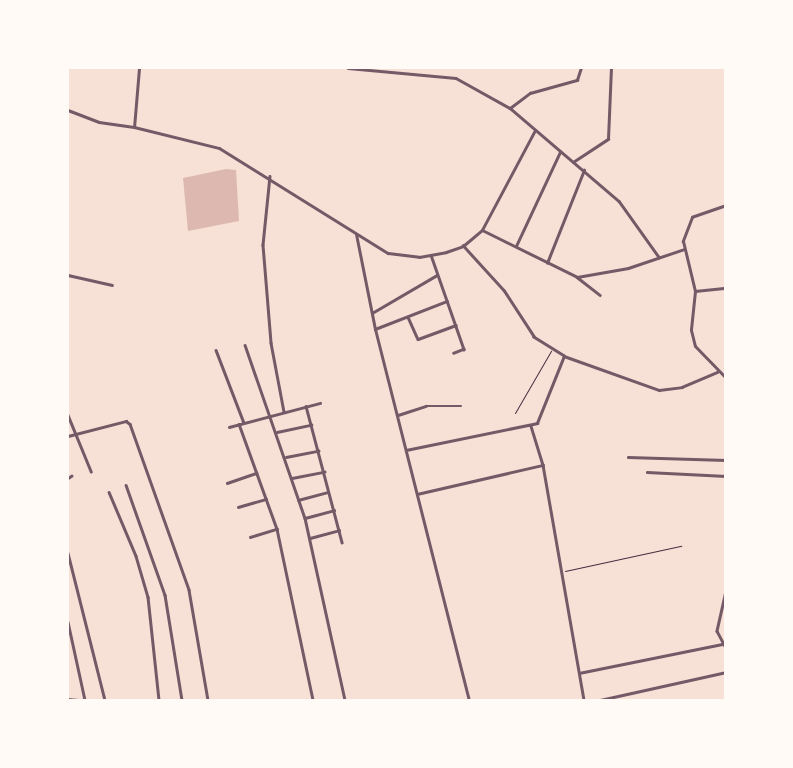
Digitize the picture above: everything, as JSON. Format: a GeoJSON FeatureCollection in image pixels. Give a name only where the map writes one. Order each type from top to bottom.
{"type":"FeatureCollection","features":[{"type":"Feature","properties":{"kind":"street"},"geometry":{"type":"LineString","coordinates":[[134,127],[139,68]]}},
{"type":"Feature","properties":{"kind":"street"},"geometry":{"type":"LineString","coordinates":[[348,68],[383,74],[430,72],[462,80],[466,86],[510,108],[534,132],[584,170],[619,201],[659,257]]}},
{"type":"Feature","properties":{"kind":"street"},"geometry":{"type":"LineString","coordinates":[[430,72],[431,68]]}},
{"type":"Feature","properties":{"kind":"street"},"geometry":{"type":"LineString","coordinates":[[510,108],[530,93],[580,78],[581,68]]}},
{"type":"Feature","properties":{"kind":"street"},"geometry":{"type":"LineString","coordinates":[[574,162],[608,139],[611,68]]}},
{"type":"Feature","properties":{"kind":"street"},"geometry":{"type":"LineString","coordinates":[[68,110],[99,122],[134,127],[219,148],[270,176],[388,252],[431,255],[463,246],[482,230],[534,132]]}},
{"type":"Feature","properties":{"kind":"street"},"geometry":{"type":"LineString","coordinates":[[516,246],[560,152]]}},
{"type":"Feature","properties":{"kind":"street"},"geometry":{"type":"LineString","coordinates":[[547,263],[584,170]]}},
{"type":"Feature","properties":{"kind":"street"},"geometry":{"type":"LineString","coordinates":[[270,176],[263,245],[271,343],[284,412]]}},
{"type":"Feature","properties":{"kind":"street"},"geometry":{"type":"LineString","coordinates":[[726,205],[690,219],[684,249],[696,291],[691,330],[695,346],[717,372],[726,378]]}},
{"type":"Feature","properties":{"kind":"street"},"geometry":{"type":"LineString","coordinates":[[482,230],[577,277],[600,295]]}},
{"type":"Feature","properties":{"kind":"street"},"geometry":{"type":"LineString","coordinates":[[356,233],[375,329],[469,700]]}},
{"type":"Feature","properties":{"kind":"street"},"geometry":{"type":"LineString","coordinates":[[463,246],[504,290],[534,337],[564,356],[659,390],[682,387],[717,372]]}},
{"type":"Feature","properties":{"kind":"street"},"geometry":{"type":"LineString","coordinates":[[577,277],[684,249]]}},
{"type":"Feature","properties":{"kind":"street"},"geometry":{"type":"LineString","coordinates":[[431,255],[464,349],[454,353]]}},
{"type":"Feature","properties":{"kind":"street"},"geometry":{"type":"LineString","coordinates":[[68,275],[112,285]]}},
{"type":"Feature","properties":{"kind":"street"},"geometry":{"type":"LineString","coordinates":[[372,313],[437,275]]}},
{"type":"Feature","properties":{"kind":"street"},"geometry":{"type":"LineString","coordinates":[[696,291],[726,288]]}},
{"type":"Feature","properties":{"kind":"street"},"geometry":{"type":"LineString","coordinates":[[375,329],[447,301]]}},
{"type":"Feature","properties":{"kind":"street"},"geometry":{"type":"LineString","coordinates":[[408,317],[418,340],[456,325]]}},
{"type":"Feature","properties":{"kind":"street"},"geometry":{"type":"LineString","coordinates":[[245,344],[273,416],[305,518],[345,700]]}},
{"type":"Feature","properties":{"kind":"street"},"geometry":{"type":"LineString","coordinates":[[216,350],[244,423]]}},
{"type":"Feature","properties":{"kind":"street"},"geometry":{"type":"LineString","coordinates":[[406,450],[530,426],[542,415],[564,356]]}},
{"type":"Feature","properties":{"kind":"street"},"geometry":{"type":"LineString","coordinates":[[229,427],[320,402]]}},
{"type":"Feature","properties":{"kind":"street"},"geometry":{"type":"LineString","coordinates":[[306,406],[342,542]]}},
{"type":"Feature","properties":{"kind":"street"},"geometry":{"type":"LineString","coordinates":[[398,415],[426,406],[461,406]]}},
{"type":"Feature","properties":{"kind":"street"},"geometry":{"type":"LineString","coordinates":[[68,415],[91,472]]}},
{"type":"Feature","properties":{"kind":"street"},"geometry":{"type":"LineString","coordinates":[[68,436],[126,421],[130,424],[189,590],[208,700]]}},
{"type":"Feature","properties":{"kind":"street"},"geometry":{"type":"LineString","coordinates":[[239,424],[278,529],[313,700]]}},
{"type":"Feature","properties":{"kind":"street"},"geometry":{"type":"LineString","coordinates":[[278,432],[311,425]]}},
{"type":"Feature","properties":{"kind":"street"},"geometry":{"type":"LineString","coordinates":[[530,426],[543,465],[559,572],[584,700]]}},
{"type":"Feature","properties":{"kind":"street"},"geometry":{"type":"LineString","coordinates":[[286,457],[318,451]]}},
{"type":"Feature","properties":{"kind":"street"},"geometry":{"type":"LineString","coordinates":[[628,456],[726,460]]}},
{"type":"Feature","properties":{"kind":"street"},"geometry":{"type":"LineString","coordinates":[[417,494],[543,465]]}},
{"type":"Feature","properties":{"kind":"street"},"geometry":{"type":"LineString","coordinates":[[292,478],[324,472]]}},
{"type":"Feature","properties":{"kind":"street"},"geometry":{"type":"LineString","coordinates":[[647,472],[726,476]]}},
{"type":"Feature","properties":{"kind":"street"},"geometry":{"type":"LineString","coordinates":[[227,483],[256,473]]}},
{"type":"Feature","properties":{"kind":"street"},"geometry":{"type":"LineString","coordinates":[[126,486],[165,595],[182,700]]}},
{"type":"Feature","properties":{"kind":"street"},"geometry":{"type":"LineString","coordinates":[[109,492],[136,556],[148,597],[159,700]]}},
{"type":"Feature","properties":{"kind":"street"},"geometry":{"type":"LineString","coordinates":[[298,500],[329,492]]}},
{"type":"Feature","properties":{"kind":"street"},"geometry":{"type":"LineString","coordinates":[[238,508],[266,499]]}},
{"type":"Feature","properties":{"kind":"street"},"geometry":{"type":"LineString","coordinates":[[305,518],[334,510]]}},
{"type":"Feature","properties":{"kind":"street"},"geometry":{"type":"LineString","coordinates":[[250,537],[278,529]]}},
{"type":"Feature","properties":{"kind":"street"},"geometry":{"type":"LineString","coordinates":[[310,538],[339,530]]}},
{"type":"Feature","properties":{"kind":"street"},"geometry":{"type":"LineString","coordinates":[[68,553],[105,700]]}},
{"type":"Feature","properties":{"kind":"street"},"geometry":{"type":"LineString","coordinates":[[726,590],[717,631],[726,648]]}},
{"type":"Feature","properties":{"kind":"street"},"geometry":{"type":"LineString","coordinates":[[68,622],[86,700]]}},
{"type":"Feature","properties":{"kind":"street"},"geometry":{"type":"LineString","coordinates":[[578,673],[723,644]]}},
{"type":"Feature","properties":{"kind":"street"},"geometry":{"type":"LineString","coordinates":[[600,700],[726,672]]}},
{"type":"Feature","properties":{"kind":"street"},"geometry":{"type":"LineString","coordinates":[[68,700],[78,700]]}},
{"type":"Feature","properties":{"kind":"path"},"geometry":{"type":"LineString","coordinates":[[515,413],[552,350]]}},
{"type":"Feature","properties":{"kind":"path"},"geometry":{"type":"LineString","coordinates":[[559,572],[680,546]]}},
{"type":"Feature","properties":{"kind":"shaded area"},"geometry":{"type":"Polygon","coordinates":[[[226,169],[236,170],[239,221],[188,231],[183,178],[226,169]]]}}]}
